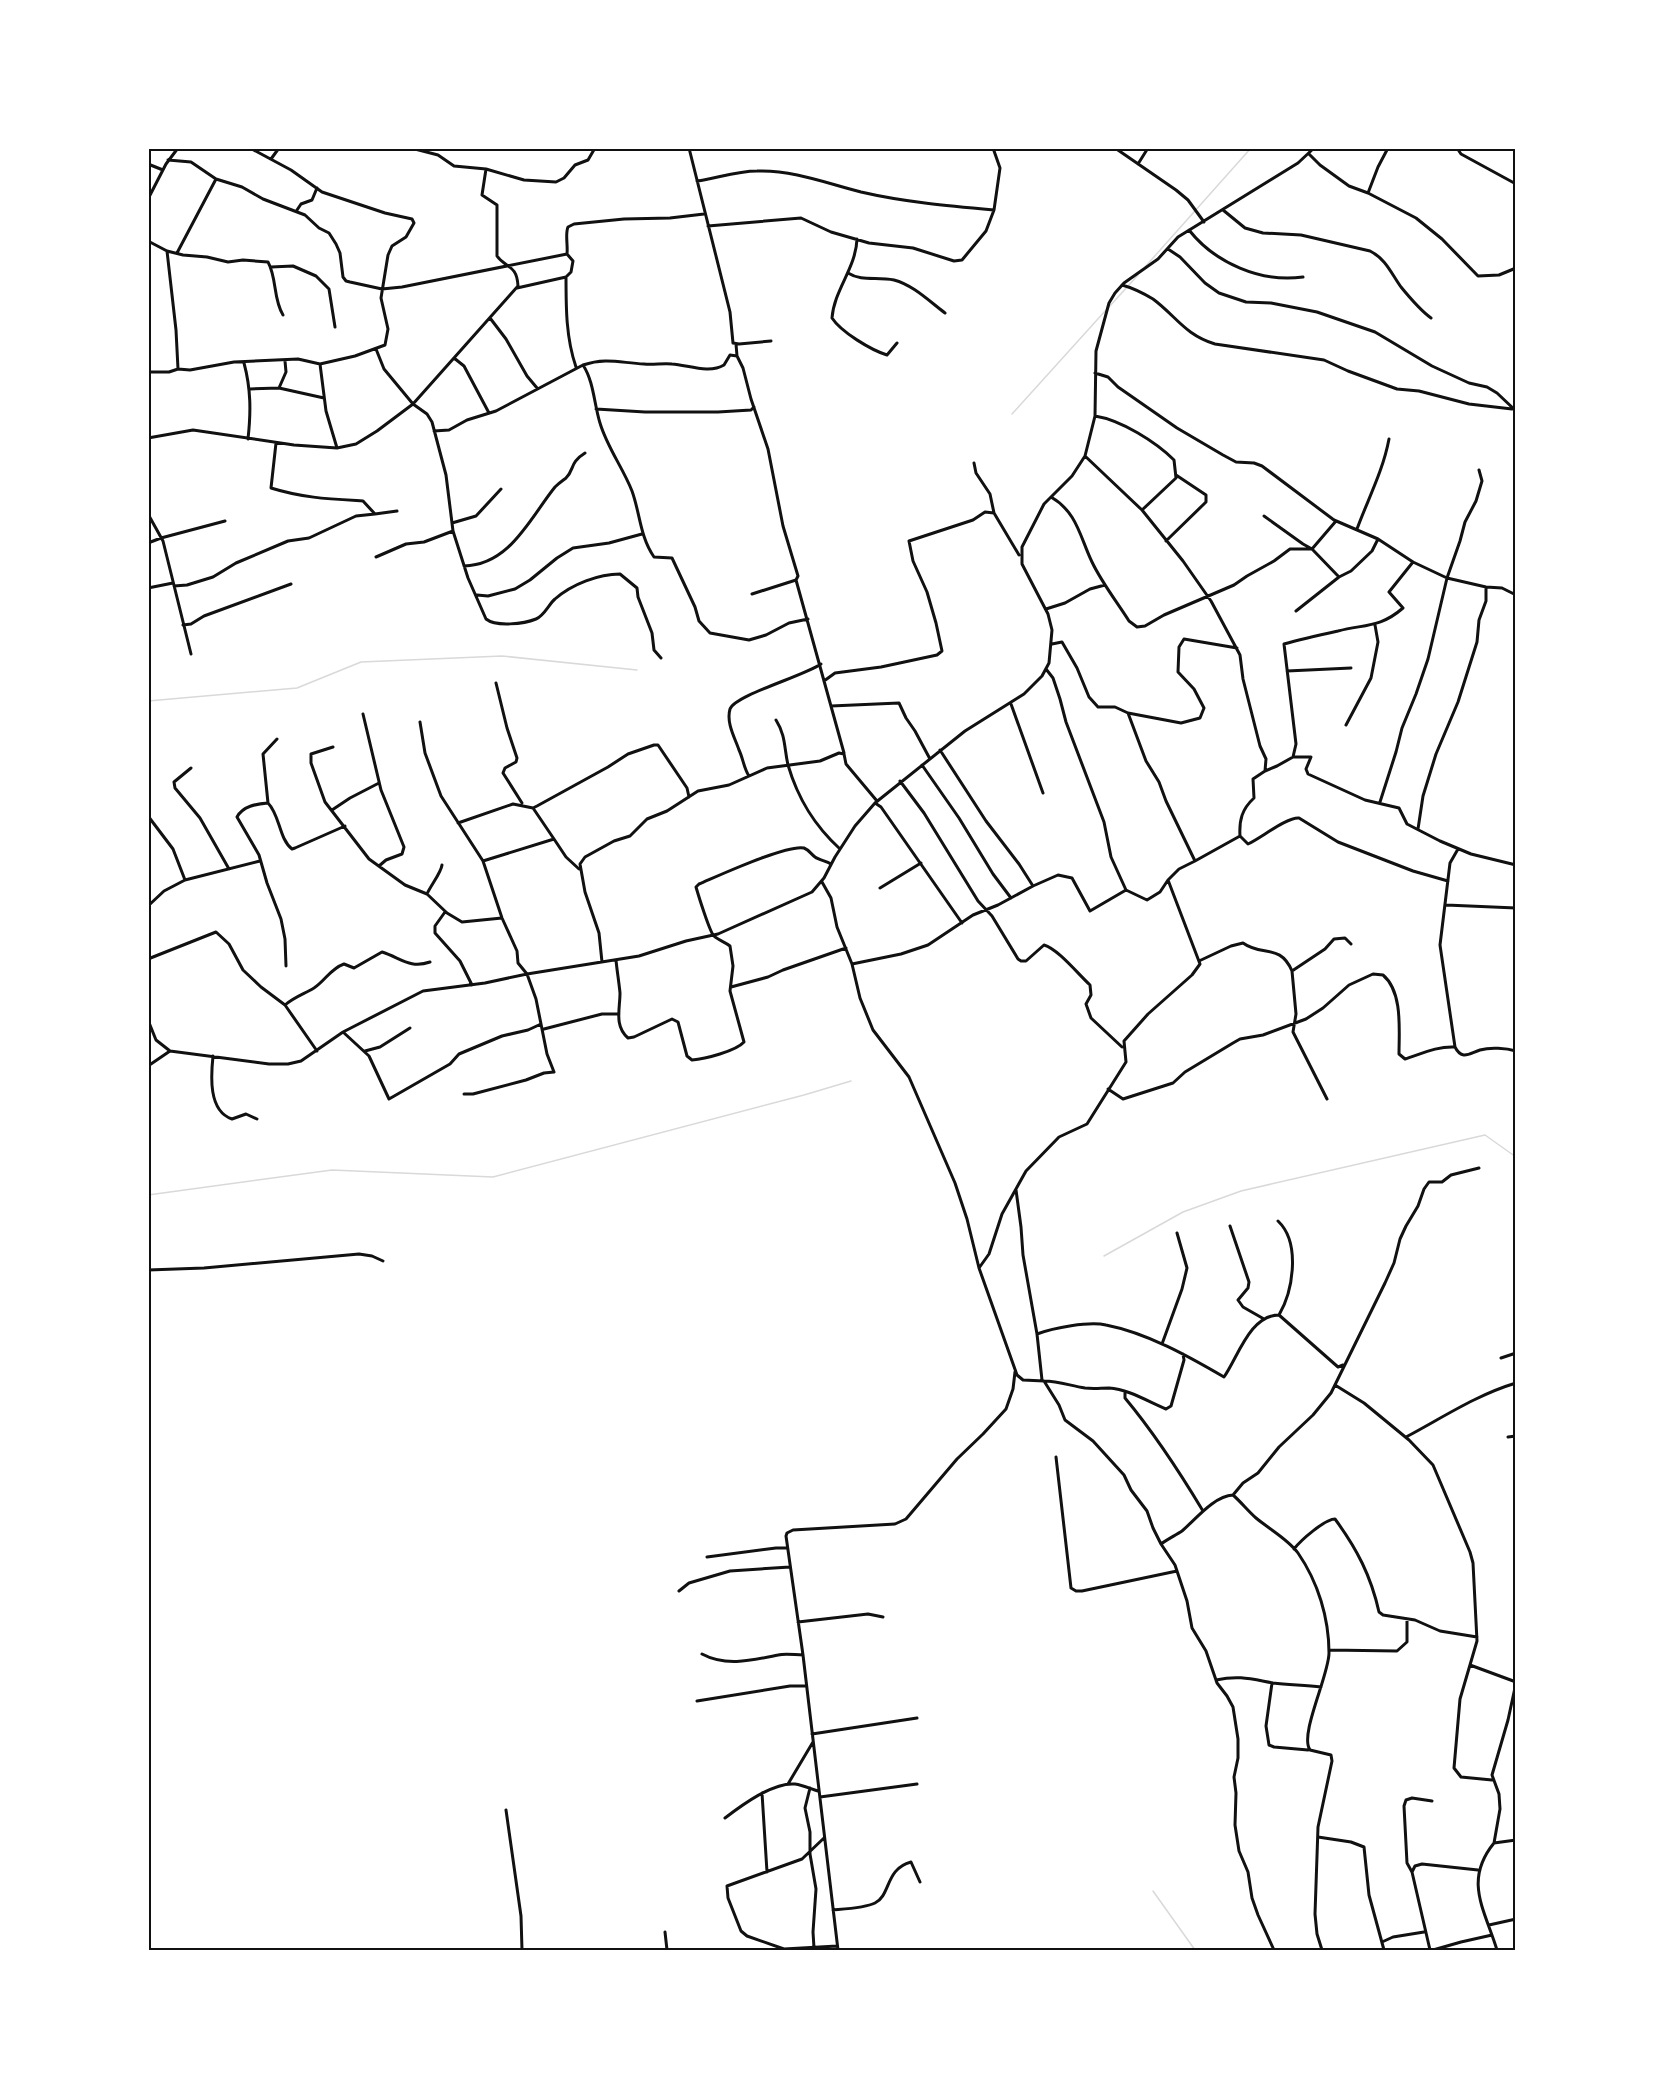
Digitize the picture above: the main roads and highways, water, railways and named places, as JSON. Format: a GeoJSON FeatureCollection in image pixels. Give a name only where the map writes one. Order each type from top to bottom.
{"type":"FeatureCollection","features":[{"type":"Feature","properties":{"kind":"waterway"},"geometry":{"type":"LineString","coordinates":[[1145,267],[1251,148]]}},
{"type":"Feature","properties":{"kind":"waterway"},"geometry":{"type":"LineString","coordinates":[[1109,307],[1138,275]]}},
{"type":"Feature","properties":{"kind":"waterway"},"geometry":{"type":"LineString","coordinates":[[1012,414],[1106,310]]}},
{"type":"Feature","properties":{"kind":"waterway"},"geometry":{"type":"LineString","coordinates":[[148,701],[297,688],[361,662],[502,656],[637,670]]}},
{"type":"Feature","properties":{"kind":"waterway"},"geometry":{"type":"LineString","coordinates":[[148,1195],[332,1170],[493,1177],[851,1081]]}},
{"type":"Feature","properties":{"kind":"waterway"},"geometry":{"type":"LineString","coordinates":[[1104,1256],[1183,1212],[1241,1191],[1485,1135],[1516,1157]]}},
{"type":"Feature","properties":{"kind":"waterway"},"geometry":{"type":"LineString","coordinates":[[1153,1891],[1195,1950]]}}]}
